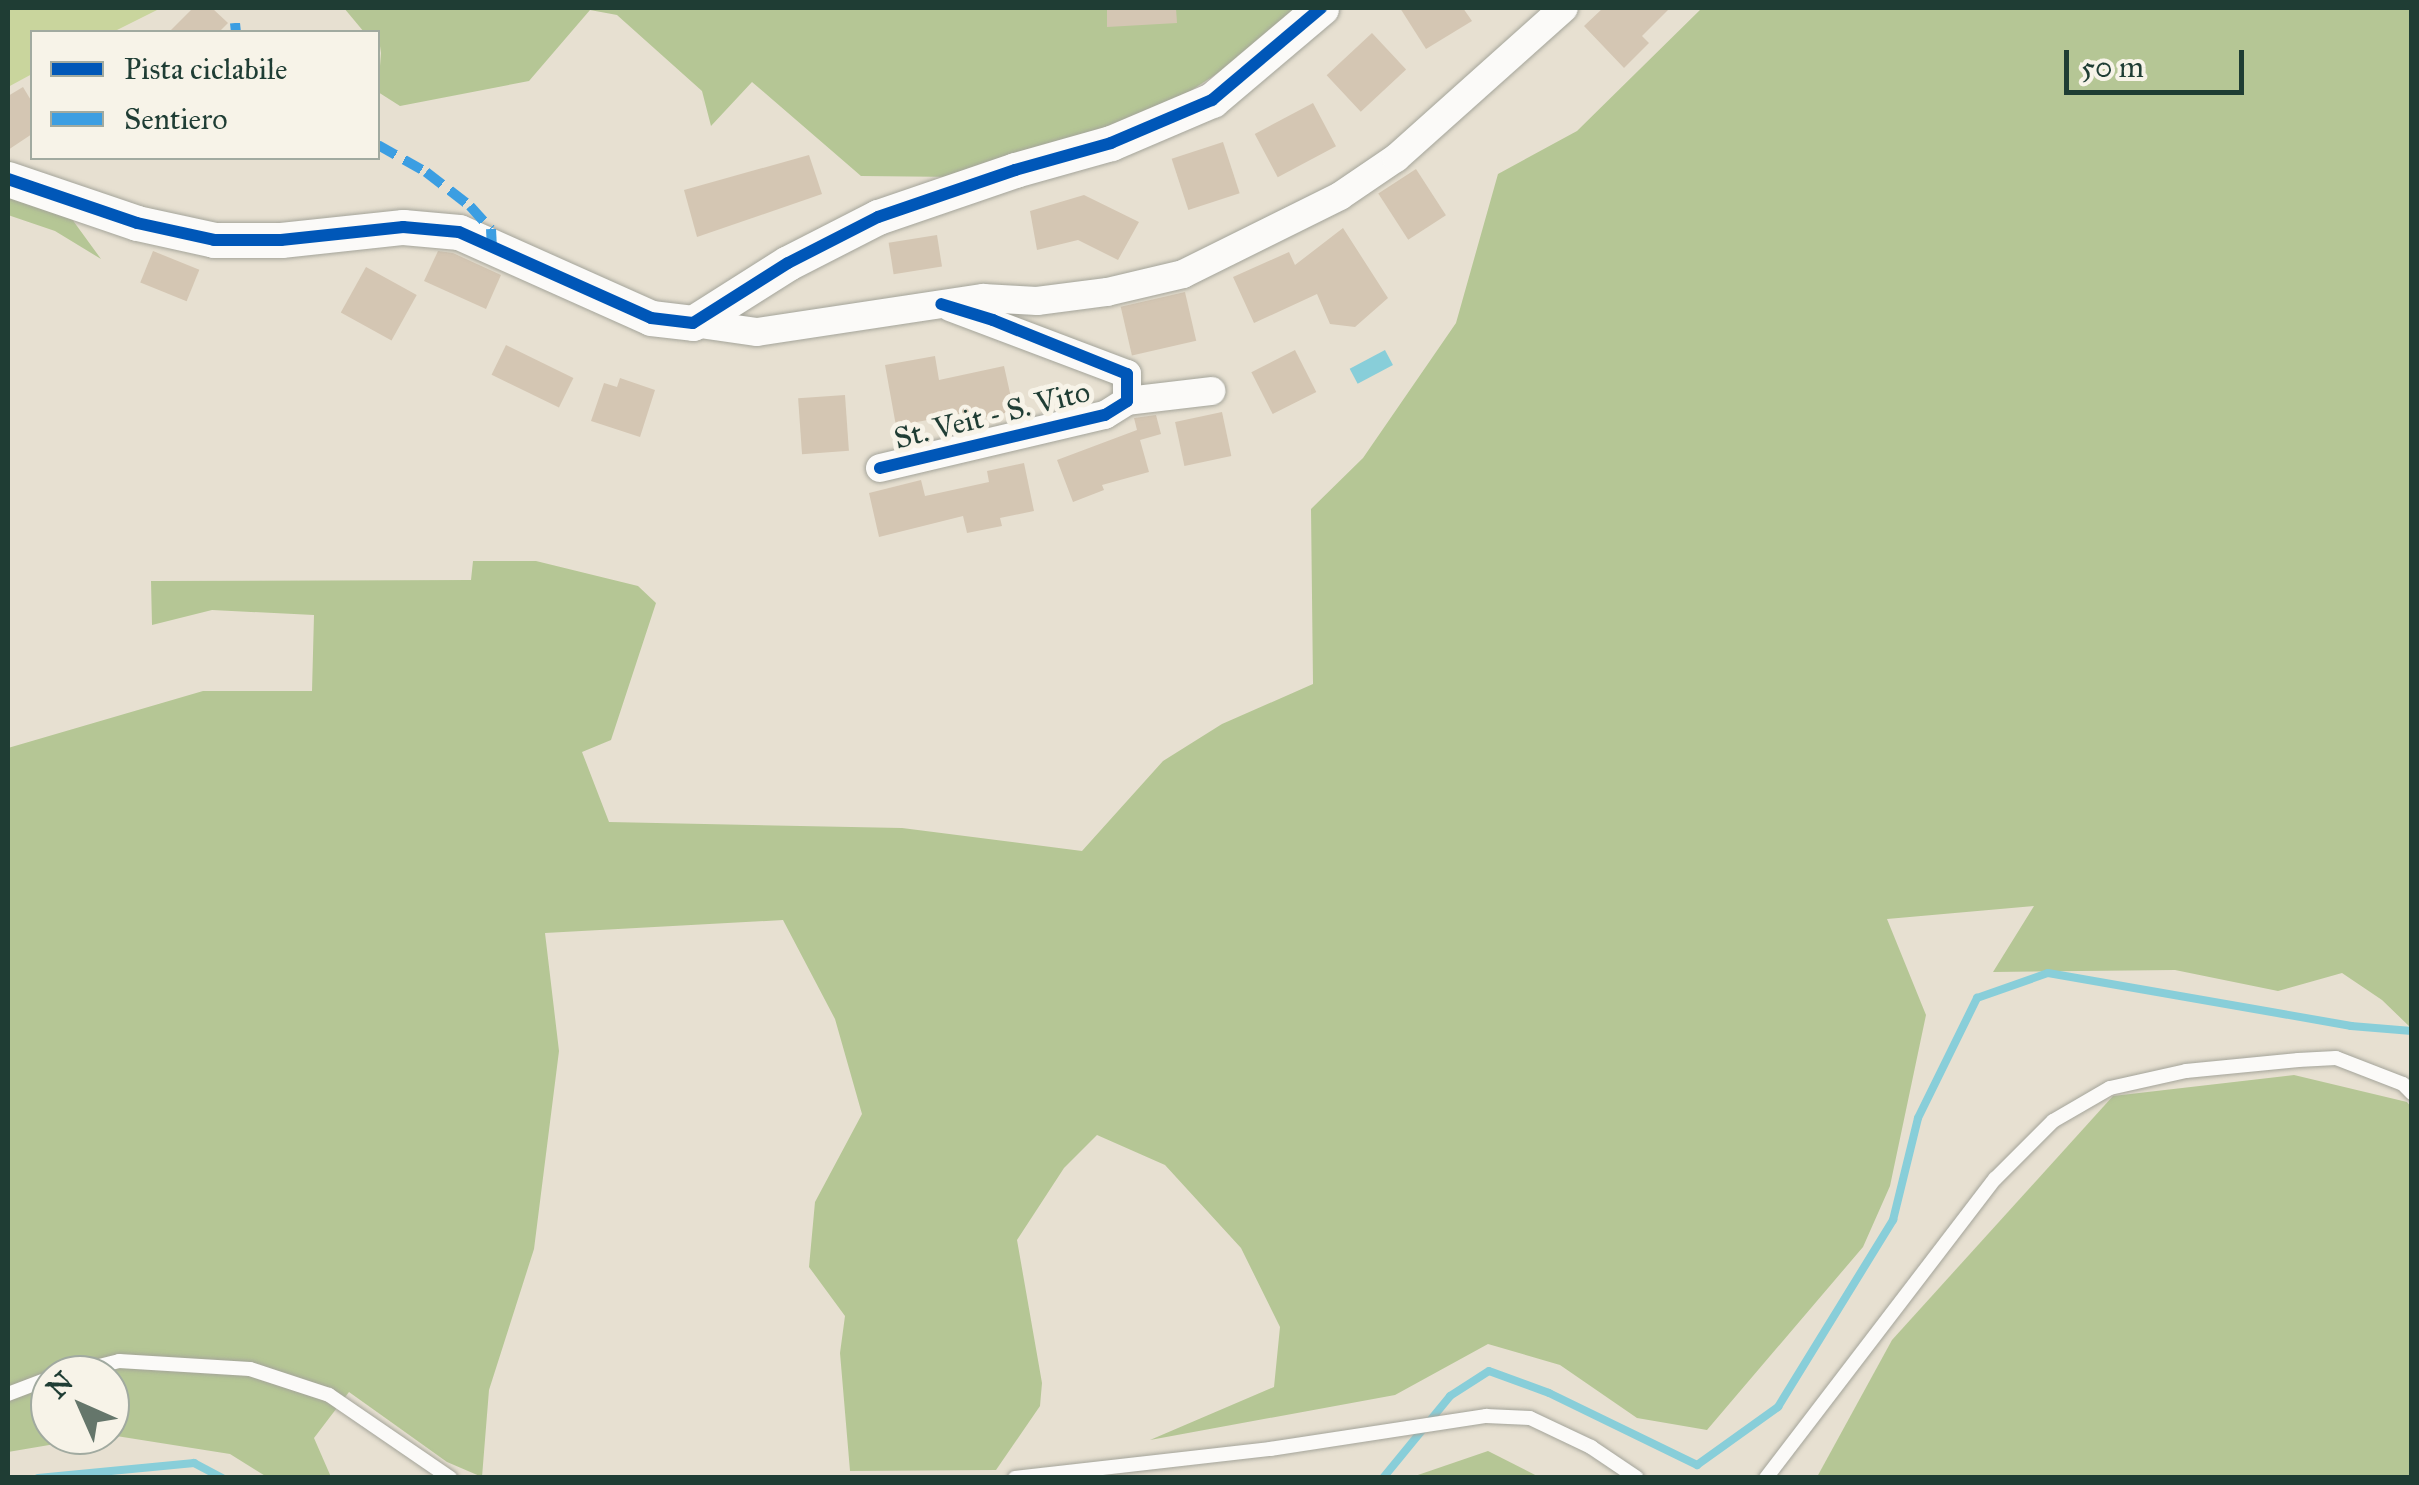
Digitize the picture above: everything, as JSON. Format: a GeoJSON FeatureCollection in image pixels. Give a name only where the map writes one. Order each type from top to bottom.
{"type":"FeatureCollection","features":[{"type":"Feature","properties":{"kind":"street"},"geometry":{"type":"LineString","coordinates":[[8,179],[136,223],[214,240],[280,240],[404,226],[460,232],[651,318],[693,323],[788,264],[878,217],[1015,170],[1111,143],[1212,100],[1321,8]]}},
{"type":"Feature","properties":{"kind":"street","name":"St. Veit - S. Vito"},"geometry":{"type":"LineString","coordinates":[[693,323],[758,332],[983,298],[1036,302],[1107,292],[1182,274],[1340,196],[1396,158],[1564,8]]}},
{"type":"Feature","properties":{"kind":"street","name":"St. Veit - S. Vito"},"geometry":{"type":"LineString","coordinates":[[880,468],[1105,415],[1127,401],[1127,374],[993,320],[941,304]]}},
{"type":"Feature","properties":{"kind":"street"},"geometry":{"type":"LineString","coordinates":[[1127,401],[1211,391]]}},
{"type":"Feature","properties":{"kind":"lane"},"geometry":{"type":"LineString","coordinates":[[1766,1478],[1995,1180],[2067,1113],[2110,1088],[2186,1071],[2298,1060],[2336,1058],[2403,1084],[2412,1093]]}},
{"type":"Feature","properties":{"kind":"lane"},"geometry":{"type":"LineString","coordinates":[[130,1361],[250,1369],[329,1396],[450,1478]]}},
{"type":"Feature","properties":{"kind":"lane"},"geometry":{"type":"LineString","coordinates":[[1014,1478],[1270,1449],[1486,1416],[1530,1418],[1590,1447],[1636,1478]]}},
{"type":"Feature","properties":{"kind":"green space"},"geometry":{"type":"Polygon","coordinates":[[[8,8],[161,8],[117,30],[30,30],[30,75],[8,87],[8,8]]]}},
{"type":"Feature","properties":{"kind":"green space"},"geometry":{"type":"Polygon","coordinates":[[[344,8],[1317,8],[1111,143],[959,177],[861,176],[752,82],[711,126],[702,91],[617,15],[590,10],[529,81],[400,106],[380,93],[380,30],[362,30],[344,8]]]}},
{"type":"Feature","properties":{"kind":"green space"},"geometry":{"type":"Polygon","coordinates":[[[1702,8],[2411,8],[2411,1028],[2382,1000],[2342,973],[2278,991],[2175,970],[1993,972],[2034,906],[1887,919],[1926,1015],[1890,1186],[1863,1247],[1707,1430],[1637,1418],[1560,1365],[1488,1344],[1395,1395],[1150,1440],[1274,1387],[1280,1327],[1241,1248],[1165,1165],[1097,1135],[1064,1168],[1017,1240],[1042,1383],[1040,1406],[996,1470],[850,1471],[840,1353],[845,1316],[809,1267],[815,1202],[862,1114],[835,1019],[783,920],[545,933],[559,1051],[534,1249],[489,1390],[482,1477],[447,1462],[349,1392],[314,1438],[331,1477],[267,1477],[230,1454],[130,1438],[130,1355],[30,1355],[30,1448],[8,1452],[8,748],[203,691],[312,691],[314,615],[212,610],[152,625],[151,581],[471,580],[473,561],[536,561],[638,586],[656,603],[611,740],[582,752],[609,822],[902,828],[1082,851],[1163,761],[1222,724],[1313,684],[1311,509],[1363,458],[1456,323],[1498,174],[1577,131],[1702,8]]]}},
{"type":"Feature","properties":{"kind":"green space"},"geometry":{"type":"Polygon","coordinates":[[[8,160],[42,178],[101,259],[55,231],[8,215],[8,160]]]}},
{"type":"Feature","properties":{"kind":"green space"},"geometry":{"type":"Polygon","coordinates":[[[2294,1075],[2407,1102],[2411,1107],[2411,1477],[1817,1477],[1892,1340],[2113,1096],[2294,1075]]]}},
{"type":"Feature","properties":{"kind":"green space"},"geometry":{"type":"Polygon","coordinates":[[[1488,1451],[1539,1477],[1412,1477],[1488,1451]]]}},
{"type":"Feature","properties":{"kind":"water"},"geometry":{"type":"Polygon","coordinates":[[[1385,350],[1393,365],[1358,384],[1350,369],[1385,350]]]}},
{"type":"Feature","properties":{"kind":"building"},"geometry":{"type":"Polygon","coordinates":[[[193,8],[212,8],[228,23],[221,30],[171,30],[193,8]]]}},
{"type":"Feature","properties":{"kind":"building"},"geometry":{"type":"Polygon","coordinates":[[[1107,8],[1176,8],[1177,23],[1107,27],[1107,8]]]}},
{"type":"Feature","properties":{"kind":"building"},"geometry":{"type":"Polygon","coordinates":[[[1400,8],[1463,8],[1472,21],[1426,49],[1400,8]]]}},
{"type":"Feature","properties":{"kind":"building"},"geometry":{"type":"Polygon","coordinates":[[[1603,8],[1670,8],[1642,36],[1649,43],[1624,68],[1584,26],[1603,8]]]}},
{"type":"Feature","properties":{"kind":"building"},"geometry":{"type":"Polygon","coordinates":[[[1372,33],[1406,70],[1361,112],[1327,75],[1372,33]]]}},
{"type":"Feature","properties":{"kind":"building"},"geometry":{"type":"Polygon","coordinates":[[[23,87],[30,99],[30,135],[8,150],[8,96],[23,87]]]}},
{"type":"Feature","properties":{"kind":"building"},"geometry":{"type":"Polygon","coordinates":[[[1313,103],[1336,146],[1278,177],[1255,134],[1313,103]]]}},
{"type":"Feature","properties":{"kind":"building"},"geometry":{"type":"Polygon","coordinates":[[[1223,142],[1240,193],[1188,210],[1172,159],[1223,142]]]}},
{"type":"Feature","properties":{"kind":"building"},"geometry":{"type":"Polygon","coordinates":[[[809,155],[822,194],[697,237],[684,190],[809,155]]]}},
{"type":"Feature","properties":{"kind":"building"},"geometry":{"type":"Polygon","coordinates":[[[1416,169],[1446,215],[1408,240],[1378,194],[1416,169]]]}},
{"type":"Feature","properties":{"kind":"building"},"geometry":{"type":"Polygon","coordinates":[[[1084,195],[1139,222],[1118,260],[1078,240],[1037,250],[1030,211],[1084,195]]]}},
{"type":"Feature","properties":{"kind":"building"},"geometry":{"type":"Polygon","coordinates":[[[1343,228],[1388,298],[1355,327],[1330,324],[1317,294],[1254,323],[1233,277],[1289,252],[1295,265],[1343,228]]]}},
{"type":"Feature","properties":{"kind":"building"},"geometry":{"type":"Polygon","coordinates":[[[937,235],[942,267],[894,274],[889,243],[937,235]]]}},
{"type":"Feature","properties":{"kind":"building"},"geometry":{"type":"Polygon","coordinates":[[[153,251],[199,270],[187,301],[140,283],[153,251]]]}},
{"type":"Feature","properties":{"kind":"building"},"geometry":{"type":"Polygon","coordinates":[[[438,251],[453,253],[501,275],[486,309],[424,281],[438,251]]]}},
{"type":"Feature","properties":{"kind":"building"},"geometry":{"type":"Polygon","coordinates":[[[366,267],[417,295],[392,341],[341,312],[366,267]]]}},
{"type":"Feature","properties":{"kind":"building"},"geometry":{"type":"Polygon","coordinates":[[[1185,292],[1196,341],[1132,356],[1121,307],[1185,292]]]}},
{"type":"Feature","properties":{"kind":"building"},"geometry":{"type":"Polygon","coordinates":[[[506,345],[573,378],[559,408],[492,375],[506,345]]]}},
{"type":"Feature","properties":{"kind":"building"},"geometry":{"type":"Polygon","coordinates":[[[1295,350],[1316,392],[1273,414],[1251,372],[1295,350]]]}},
{"type":"Feature","properties":{"kind":"building"},"geometry":{"type":"Polygon","coordinates":[[[935,356],[939,380],[1004,366],[1014,411],[981,418],[980,410],[896,426],[885,365],[935,356]]]}},
{"type":"Feature","properties":{"kind":"building"},"geometry":{"type":"Polygon","coordinates":[[[620,378],[655,390],[640,437],[591,421],[604,383],[617,387],[620,378]]]}},
{"type":"Feature","properties":{"kind":"building"},"geometry":{"type":"Polygon","coordinates":[[[845,395],[849,451],[802,454],[798,398],[845,395]]]}},
{"type":"Feature","properties":{"kind":"building"},"geometry":{"type":"Polygon","coordinates":[[[1222,412],[1231,456],[1184,466],[1175,422],[1222,412]]]}},
{"type":"Feature","properties":{"kind":"building"},"geometry":{"type":"Polygon","coordinates":[[[1156,415],[1161,434],[1140,440],[1149,472],[1102,485],[1104,490],[1073,502],[1057,460],[1137,430],[1134,418],[1156,415]]]}},
{"type":"Feature","properties":{"kind":"building"},"geometry":{"type":"Polygon","coordinates":[[[1024,463],[1034,511],[1000,518],[1002,526],[967,533],[963,516],[879,537],[869,493],[921,480],[925,496],[989,482],[987,471],[1024,463]]]}},
{"type":"Feature","properties":{"kind":"waterway"},"geometry":{"type":"LineString","coordinates":[[1383,1478],[1450,1396],[1489,1371],[1549,1393],[1697,1465],[1778,1407],[1893,1220],[1918,1118],[1977,998],[2048,973],[2351,1026],[2412,1031]]}},
{"type":"Feature","properties":{"kind":"waterway"},"geometry":{"type":"LineString","coordinates":[[38,1478],[194,1463],[222,1478]]}},
{"type":"Feature","properties":{"kind":"marked path"},"geometry":{"type":"LineString","coordinates":[[235,23],[236,30]]}},
{"type":"Feature","properties":{"kind":"marked path"},"geometry":{"type":"LineString","coordinates":[[380,146],[426,172],[470,206],[491,229],[492,247]]}},
{"type":"Feature","properties":{"kind":"cycle path"},"geometry":{"type":"LineString","coordinates":[[8,179],[137,223],[214,240],[281,240],[403,227],[459,232],[651,318],[693,323],[788,263],[878,217],[1015,170],[1111,143],[1212,100],[1321,8]]}},
{"type":"Feature","properties":{"kind":"cycle path"},"geometry":{"type":"LineString","coordinates":[[880,468],[1105,415],[1127,401],[1127,374],[993,320],[941,304]]}}]}
